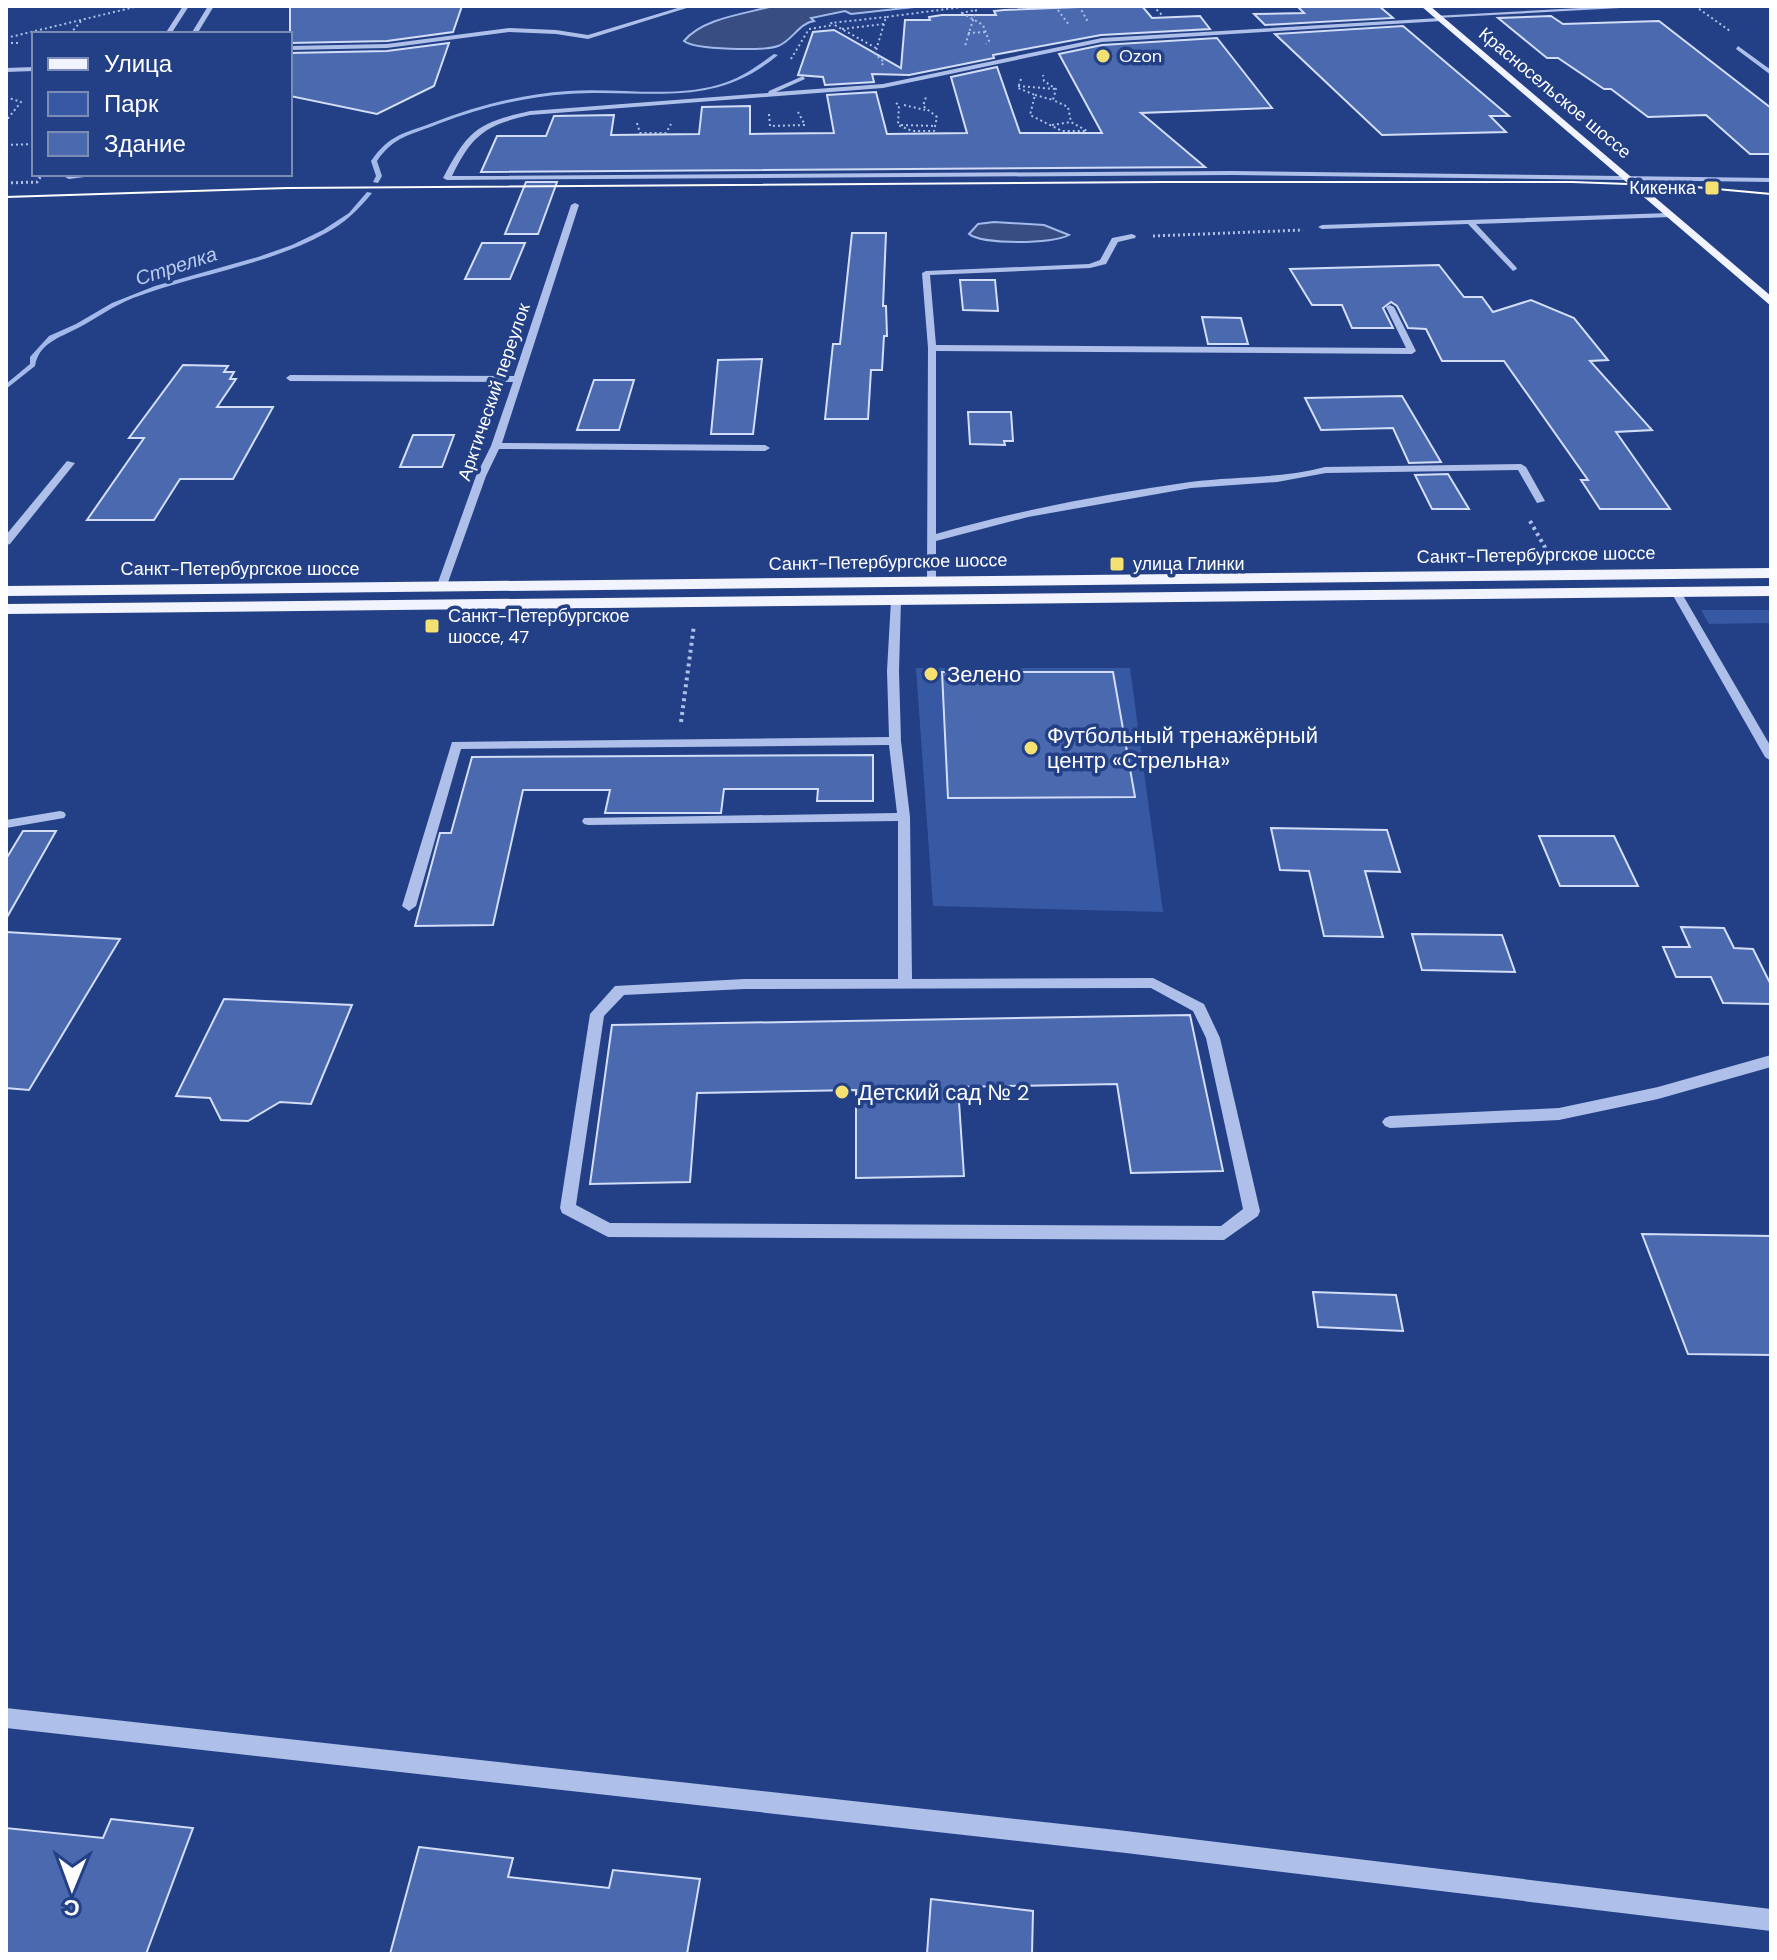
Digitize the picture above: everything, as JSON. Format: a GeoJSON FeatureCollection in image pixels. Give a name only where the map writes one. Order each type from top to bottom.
{"type":"FeatureCollection","features":[{"type":"Feature","properties":{"kind":"main road","name":"Красносельское шоссе"},"geometry":{"type":"LineString","coordinates":[[1425,6],[1771,302]]}},
{"type":"Feature","properties":{"kind":"main road","name":"Санкт-Петербургское шоссе"},"geometry":{"type":"LineString","coordinates":[[6,591],[1771,573]]}},
{"type":"Feature","properties":{"kind":"main road","name":"Санкт-Петербургское шоссе"},"geometry":{"type":"LineString","coordinates":[[6,609],[1771,591]]}},
{"type":"Feature","properties":{"kind":"street"},"geometry":{"type":"LineString","coordinates":[[169,32],[186,6]]}},
{"type":"Feature","properties":{"kind":"street"},"geometry":{"type":"LineString","coordinates":[[195,32],[211,6]]}},
{"type":"Feature","properties":{"kind":"street"},"geometry":{"type":"LineString","coordinates":[[292,48],[387,46],[509,30],[588,37],[690,6]]}},
{"type":"Feature","properties":{"kind":"street"},"geometry":{"type":"LineString","coordinates":[[1654,6],[1102,40],[879,86],[556,110],[503,118],[473,132],[447,178],[1232,173],[1771,180]]}},
{"type":"Feature","properties":{"kind":"street"},"geometry":{"type":"LineString","coordinates":[[1738,48],[1771,73]]}},
{"type":"Feature","properties":{"kind":"street"},"geometry":{"type":"LineString","coordinates":[[6,70],[32,69]]}},
{"type":"Feature","properties":{"kind":"street"},"geometry":{"type":"LineString","coordinates":[[760,97],[803,78]]}},
{"type":"Feature","properties":{"kind":"street"},"geometry":{"type":"LineString","coordinates":[[1222,164],[1232,173]]}},
{"type":"Feature","properties":{"kind":"street","name":"Арктический переулок"},"geometry":{"type":"LineString","coordinates":[[441,588],[481,476],[496,446],[575,205]]}},
{"type":"Feature","properties":{"kind":"street"},"geometry":{"type":"LineString","coordinates":[[1322,227],[1669,215]]}},
{"type":"Feature","properties":{"kind":"street"},"geometry":{"type":"LineString","coordinates":[[1470,222],[1513,269]]}},
{"type":"Feature","properties":{"kind":"street"},"geometry":{"type":"LineString","coordinates":[[931,582],[932,348],[926,273],[1090,266],[1103,262],[1115,240],[1132,236]]}},
{"type":"Feature","properties":{"kind":"street"},"geometry":{"type":"LineString","coordinates":[[932,348],[1412,351],[1390,307]]}},
{"type":"Feature","properties":{"kind":"street"},"geometry":{"type":"LineString","coordinates":[[290,378],[518,379]]}},
{"type":"Feature","properties":{"kind":"street"},"geometry":{"type":"LineString","coordinates":[[496,446],[765,448]]}},
{"type":"Feature","properties":{"kind":"street"},"geometry":{"type":"LineString","coordinates":[[6,542],[70,463]]}},
{"type":"Feature","properties":{"kind":"street"},"geometry":{"type":"LineString","coordinates":[[931,539],[973,526],[1193,485],[1248,478],[1303,478],[1325,470],[1521,467],[1540,501]]}},
{"type":"Feature","properties":{"kind":"street"},"geometry":{"type":"LineString","coordinates":[[1676,592],[1771,757]]}},
{"type":"Feature","properties":{"kind":"street"},"geometry":{"type":"LineString","coordinates":[[896,600],[893,671],[895,741],[904,817],[905,983]]}},
{"type":"Feature","properties":{"kind":"street"},"geometry":{"type":"LineString","coordinates":[[409,906],[456,745],[895,741]]}},
{"type":"Feature","properties":{"kind":"street"},"geometry":{"type":"LineString","coordinates":[[6,824],[60,815]]}},
{"type":"Feature","properties":{"kind":"street"},"geometry":{"type":"LineString","coordinates":[[588,821],[904,817]]}},
{"type":"Feature","properties":{"kind":"street"},"geometry":{"type":"LineString","coordinates":[[905,983],[1153,983],[1199,1008],[1213,1038],[1252,1211],[1224,1233],[608,1230],[568,1208],[597,1014],[620,990],[744,984],[905,983]]}},
{"type":"Feature","properties":{"kind":"street"},"geometry":{"type":"LineString","coordinates":[[1390,1122],[1559,1114],[1658,1093],[1771,1061]]}},
{"type":"Feature","properties":{"kind":"street"},"geometry":{"type":"LineString","coordinates":[[6,1718],[1126,1842],[1771,1920]]}},
{"type":"Feature","properties":{"kind":"path"},"geometry":{"type":"LineString","coordinates":[[6,38],[139,6]]}},
{"type":"Feature","properties":{"kind":"path"},"geometry":{"type":"LineString","coordinates":[[946,6],[955,9],[961,13],[973,19],[983,25],[989,41],[977,52],[963,45],[968,33],[973,19],[976,10],[961,13]]}},
{"type":"Feature","properties":{"kind":"path"},"geometry":{"type":"LineString","coordinates":[[876,48],[831,23],[970,6]]}},
{"type":"Feature","properties":{"kind":"path"},"geometry":{"type":"LineString","coordinates":[[1695,6],[1743,41],[1738,48]]}},
{"type":"Feature","properties":{"kind":"path"},"geometry":{"type":"LineString","coordinates":[[886,17],[875,54],[884,62],[875,77],[879,86],[899,105],[929,112]]}},
{"type":"Feature","properties":{"kind":"path"},"geometry":{"type":"LineString","coordinates":[[1066,20],[1085,19]]}},
{"type":"Feature","properties":{"kind":"path"},"geometry":{"type":"LineString","coordinates":[[72,32],[82,20]]}},
{"type":"Feature","properties":{"kind":"path"},"geometry":{"type":"LineString","coordinates":[[842,29],[884,24]]}},
{"type":"Feature","properties":{"kind":"path"},"geometry":{"type":"LineString","coordinates":[[803,78],[795,75],[799,65],[789,64],[798,44],[804,42],[809,29],[835,25]]}},
{"type":"Feature","properties":{"kind":"path"},"geometry":{"type":"LineString","coordinates":[[968,33],[986,32]]}},
{"type":"Feature","properties":{"kind":"path"},"geometry":{"type":"LineString","coordinates":[[13,36],[20,43]]}},
{"type":"Feature","properties":{"kind":"path"},"geometry":{"type":"LineString","coordinates":[[6,43],[27,45]]}},
{"type":"Feature","properties":{"kind":"path"},"geometry":{"type":"LineString","coordinates":[[1042,51],[1044,81]]}},
{"type":"Feature","properties":{"kind":"path"},"geometry":{"type":"LineString","coordinates":[[993,63],[1022,78],[1018,86]]}},
{"type":"Feature","properties":{"kind":"path"},"geometry":{"type":"LineString","coordinates":[[899,105],[898,125],[936,126],[937,117],[923,106],[932,81],[929,78]]}},
{"type":"Feature","properties":{"kind":"path"},"geometry":{"type":"LineString","coordinates":[[1018,86],[1044,81],[1056,89]]}},
{"type":"Feature","properties":{"kind":"path"},"geometry":{"type":"LineString","coordinates":[[1018,86],[1056,89]]}},
{"type":"Feature","properties":{"kind":"path"},"geometry":{"type":"LineString","coordinates":[[1018,86],[1068,107],[1071,122]]}},
{"type":"Feature","properties":{"kind":"path"},"geometry":{"type":"LineString","coordinates":[[1040,88],[1040,96]]}},
{"type":"Feature","properties":{"kind":"path"},"geometry":{"type":"LineString","coordinates":[[1053,100],[1056,89]]}},
{"type":"Feature","properties":{"kind":"path"},"geometry":{"type":"LineString","coordinates":[[1035,95],[1030,115],[1062,131],[1087,131],[1071,122],[1051,125]]}},
{"type":"Feature","properties":{"kind":"path"},"geometry":{"type":"LineString","coordinates":[[6,97],[18,100]]}},
{"type":"Feature","properties":{"kind":"path"},"geometry":{"type":"LineString","coordinates":[[6,104],[18,100]]}},
{"type":"Feature","properties":{"kind":"path"},"geometry":{"type":"LineString","coordinates":[[6,121],[21,102],[18,100]]}},
{"type":"Feature","properties":{"kind":"path"},"geometry":{"type":"LineString","coordinates":[[6,115],[13,113]]}},
{"type":"Feature","properties":{"kind":"path"},"geometry":{"type":"LineString","coordinates":[[6,145],[32,144]]}},
{"type":"Feature","properties":{"kind":"path"},"geometry":{"type":"LineString","coordinates":[[6,183],[37,182],[41,176]]}},
{"type":"Feature","properties":{"kind":"path"},"geometry":{"type":"LineString","coordinates":[[1132,236],[1320,230],[1322,227]]}},
{"type":"Feature","properties":{"kind":"path"},"geometry":{"type":"LineString","coordinates":[[1530,520],[1547,551]]}},
{"type":"Feature","properties":{"kind":"path"},"geometry":{"type":"LineString","coordinates":[[679,737],[696,616]]}},
{"type":"Feature","properties":{"kind":"green space"},"geometry":{"type":"Polygon","coordinates":[[[1701,610],[1771,610],[1771,623],[1709,624],[1701,610]]]}},
{"type":"Feature","properties":{"kind":"green space","name":"Футбольный тренажёрный центр «Стрельна»"},"geometry":{"type":"Polygon","coordinates":[[[916,668],[1130,668],[1163,912],[933,906],[916,668]]]}},
{"type":"Feature","properties":{"kind":"shaded area"},"geometry":{"type":"Polygon","coordinates":[[[773,6],[923,6],[851,14],[845,11],[811,18],[814,21],[804,25],[783,44],[770,48],[715,48],[684,41],[713,22],[773,6]]]}},
{"type":"Feature","properties":{"kind":"shaded area"},"geometry":{"type":"Polygon","coordinates":[[[978,224],[1044,225],[1069,235],[1018,242],[988,240],[969,234],[978,224]]]}},
{"type":"Feature","properties":{"kind":"building"},"geometry":{"type":"Polygon","coordinates":[[[290,6],[462,6],[453,32],[387,41],[292,43],[290,6]]]}},
{"type":"Feature","properties":{"kind":"building"},"geometry":{"type":"Polygon","coordinates":[[[1142,6],[1152,18],[1200,16],[1210,29],[1101,35],[993,55],[994,58],[909,75],[872,74],[874,82],[825,85],[823,77],[798,75],[813,32],[834,30],[901,68],[905,20],[930,20],[929,17],[942,15],[996,15],[994,11],[1004,10],[1142,6]]]}},
{"type":"Feature","properties":{"kind":"building"},"geometry":{"type":"Polygon","coordinates":[[[1297,6],[1379,6],[1393,18],[1265,25],[1254,14],[1304,13],[1297,6]]]}},
{"type":"Feature","properties":{"kind":"building"},"geometry":{"type":"Polygon","coordinates":[[[1551,16],[1563,24],[1659,21],[1771,108],[1771,154],[1750,154],[1706,115],[1648,117],[1611,89],[1604,89],[1558,58],[1547,58],[1498,18],[1551,16]]]}},
{"type":"Feature","properties":{"kind":"building"},"geometry":{"type":"Polygon","coordinates":[[[1403,26],[1509,116],[1490,116],[1506,132],[1382,135],[1275,34],[1403,26]]]}},
{"type":"Feature","properties":{"kind":"building"},"geometry":{"type":"Polygon","coordinates":[[[1217,38],[1272,108],[1141,113],[1205,167],[481,172],[497,136],[546,136],[554,116],[614,115],[611,135],[699,134],[702,107],[750,106],[750,134],[834,133],[827,95],[876,92],[887,134],[967,133],[951,77],[997,67],[1020,133],[1102,133],[1059,54],[1102,45],[1217,38]]]}},
{"type":"Feature","properties":{"kind":"building"},"geometry":{"type":"Polygon","coordinates":[[[449,43],[434,86],[377,114],[292,96],[292,53],[387,51],[449,43]]]}},
{"type":"Feature","properties":{"kind":"building"},"geometry":{"type":"Polygon","coordinates":[[[526,182],[557,182],[538,234],[505,234],[526,182]]]}},
{"type":"Feature","properties":{"kind":"building"},"geometry":{"type":"Polygon","coordinates":[[[852,233],[886,233],[883,306],[886,306],[887,336],[884,336],[882,370],[871,370],[868,419],[825,419],[833,344],[840,344],[852,233]]]}},
{"type":"Feature","properties":{"kind":"building"},"geometry":{"type":"Polygon","coordinates":[[[482,243],[525,243],[510,279],[465,279],[482,243]]]}},
{"type":"Feature","properties":{"kind":"building"},"geometry":{"type":"Polygon","coordinates":[[[1439,265],[1464,297],[1482,297],[1493,312],[1531,300],[1574,318],[1608,360],[1590,361],[1652,430],[1616,432],[1670,509],[1600,509],[1581,480],[1588,480],[1504,361],[1442,361],[1426,329],[1408,328],[1397,306],[1391,302],[1383,308],[1393,328],[1352,328],[1342,305],[1312,305],[1290,269],[1439,265]]]}},
{"type":"Feature","properties":{"kind":"building"},"geometry":{"type":"Polygon","coordinates":[[[960,280],[995,280],[998,311],[963,310],[960,280]]]}},
{"type":"Feature","properties":{"kind":"building"},"geometry":{"type":"Polygon","coordinates":[[[1202,317],[1241,318],[1248,344],[1208,344],[1202,317]]]}},
{"type":"Feature","properties":{"kind":"building"},"geometry":{"type":"Polygon","coordinates":[[[762,359],[753,434],[711,434],[718,360],[762,359]]]}},
{"type":"Feature","properties":{"kind":"building"},"geometry":{"type":"Polygon","coordinates":[[[183,365],[228,366],[224,372],[234,372],[230,379],[236,379],[217,407],[273,407],[233,479],[180,479],[154,520],[87,520],[144,438],[129,438],[183,365]]]}},
{"type":"Feature","properties":{"kind":"building"},"geometry":{"type":"Polygon","coordinates":[[[594,380],[634,380],[619,430],[577,430],[594,380]]]}},
{"type":"Feature","properties":{"kind":"building"},"geometry":{"type":"Polygon","coordinates":[[[1402,396],[1441,462],[1409,463],[1393,428],[1321,430],[1305,398],[1402,396]]]}},
{"type":"Feature","properties":{"kind":"building"},"geometry":{"type":"Polygon","coordinates":[[[968,412],[1011,412],[1013,441],[1004,441],[1005,445],[970,444],[968,412]]]}},
{"type":"Feature","properties":{"kind":"building"},"geometry":{"type":"Polygon","coordinates":[[[413,435],[454,435],[442,467],[400,467],[413,435]]]}},
{"type":"Feature","properties":{"kind":"building"},"geometry":{"type":"Polygon","coordinates":[[[1448,474],[1469,509],[1432,509],[1415,475],[1448,474]]]}},
{"type":"Feature","properties":{"kind":"building"},"geometry":{"type":"Polygon","coordinates":[[[942,672],[1113,672],[1135,797],[948,798],[942,672]]]}},
{"type":"Feature","properties":{"kind":"building"},"geometry":{"type":"Polygon","coordinates":[[[873,755],[873,801],[817,801],[818,789],[724,789],[721,813],[605,813],[610,790],[523,790],[493,925],[415,926],[440,833],[451,833],[472,757],[873,755]]]}},
{"type":"Feature","properties":{"kind":"building"},"geometry":{"type":"Polygon","coordinates":[[[1271,828],[1387,830],[1400,872],[1365,871],[1383,937],[1324,936],[1309,871],[1280,870],[1271,828]]]}},
{"type":"Feature","properties":{"kind":"building"},"geometry":{"type":"Polygon","coordinates":[[[23,831],[56,831],[6,919],[6,859],[23,831]]]}},
{"type":"Feature","properties":{"kind":"building"},"geometry":{"type":"Polygon","coordinates":[[[1539,836],[1614,836],[1638,886],[1560,886],[1539,836]]]}},
{"type":"Feature","properties":{"kind":"building"},"geometry":{"type":"Polygon","coordinates":[[[1681,927],[1724,928],[1734,948],[1753,949],[1771,985],[1771,1004],[1723,1003],[1711,977],[1676,977],[1663,947],[1690,947],[1681,927]]]}},
{"type":"Feature","properties":{"kind":"building"},"geometry":{"type":"Polygon","coordinates":[[[6,932],[120,939],[29,1090],[6,1088],[6,932]]]}},
{"type":"Feature","properties":{"kind":"building"},"geometry":{"type":"Polygon","coordinates":[[[1412,934],[1502,935],[1515,972],[1422,970],[1412,934]]]}},
{"type":"Feature","properties":{"kind":"building"},"geometry":{"type":"Polygon","coordinates":[[[224,999],[352,1005],[311,1104],[280,1102],[248,1121],[221,1120],[210,1098],[176,1096],[224,999]]]}},
{"type":"Feature","properties":{"kind":"building"},"geometry":{"type":"Polygon","coordinates":[[[1190,1015],[1223,1171],[1131,1173],[1117,1084],[958,1087],[964,1176],[856,1178],[856,1090],[697,1093],[690,1182],[590,1184],[612,1025],[1190,1015]]]}},
{"type":"Feature","properties":{"kind":"building"},"geometry":{"type":"Polygon","coordinates":[[[1642,1234],[1771,1236],[1771,1355],[1688,1354],[1642,1234]]]}},
{"type":"Feature","properties":{"kind":"building"},"geometry":{"type":"Polygon","coordinates":[[[1313,1292],[1396,1295],[1403,1331],[1318,1327],[1313,1292]]]}},
{"type":"Feature","properties":{"kind":"building"},"geometry":{"type":"Polygon","coordinates":[[[111,1819],[193,1828],[146,1954],[6,1954],[6,1828],[103,1838],[111,1819]]]}},
{"type":"Feature","properties":{"kind":"building"},"geometry":{"type":"Polygon","coordinates":[[[419,1847],[513,1858],[508,1877],[609,1888],[613,1870],[700,1879],[687,1954],[390,1954],[419,1847]]]}},
{"type":"Feature","properties":{"kind":"building"},"geometry":{"type":"Polygon","coordinates":[[[931,1899],[1033,1911],[1032,1954],[927,1954],[931,1899]]]}},
{"type":"Feature","properties":{"kind":"waterway"},"geometry":{"type":"LineString","coordinates":[[376,182],[379,176],[374,161],[391,141],[463,113],[534,96],[570,92],[669,93],[707,89],[737,79],[776,55]]}},
{"type":"Feature","properties":{"kind":"waterway","name":"Стрелка"},"geometry":{"type":"LineString","coordinates":[[6,387],[33,365],[33,357],[48,340],[114,304],[294,246],[351,214],[369,193]]}},
{"type":"Feature","properties":{"kind":"tram line"},"geometry":{"type":"LineString","coordinates":[[6,197],[288,188],[1164,182],[1572,182],[1684,186],[1771,194]]}},
{"type":"Feature","properties":{"kind":"place","name":"Ozon"},"geometry":{"type":"Point","coordinates":[1103,56]}},
{"type":"Feature","properties":{"kind":"place","name":"Кикенка"},"geometry":{"type":"Point","coordinates":[1712,188]}},
{"type":"Feature","properties":{"kind":"place","name":"улица Глинки"},"geometry":{"type":"Point","coordinates":[1117,564]}},
{"type":"Feature","properties":{"kind":"place","name":"Санкт-Петербургское шоссе, 47"},"geometry":{"type":"Point","coordinates":[432,626]}},
{"type":"Feature","properties":{"kind":"place","name":"Зелено"},"geometry":{"type":"Point","coordinates":[931,674]}},
{"type":"Feature","properties":{"kind":"place","name":"Футбольный тренажёрный центр «Стрельна»"},"geometry":{"type":"Point","coordinates":[1031,748]}},
{"type":"Feature","properties":{"kind":"place","name":"Детский сад № 2"},"geometry":{"type":"Point","coordinates":[842,1092]}}]}
